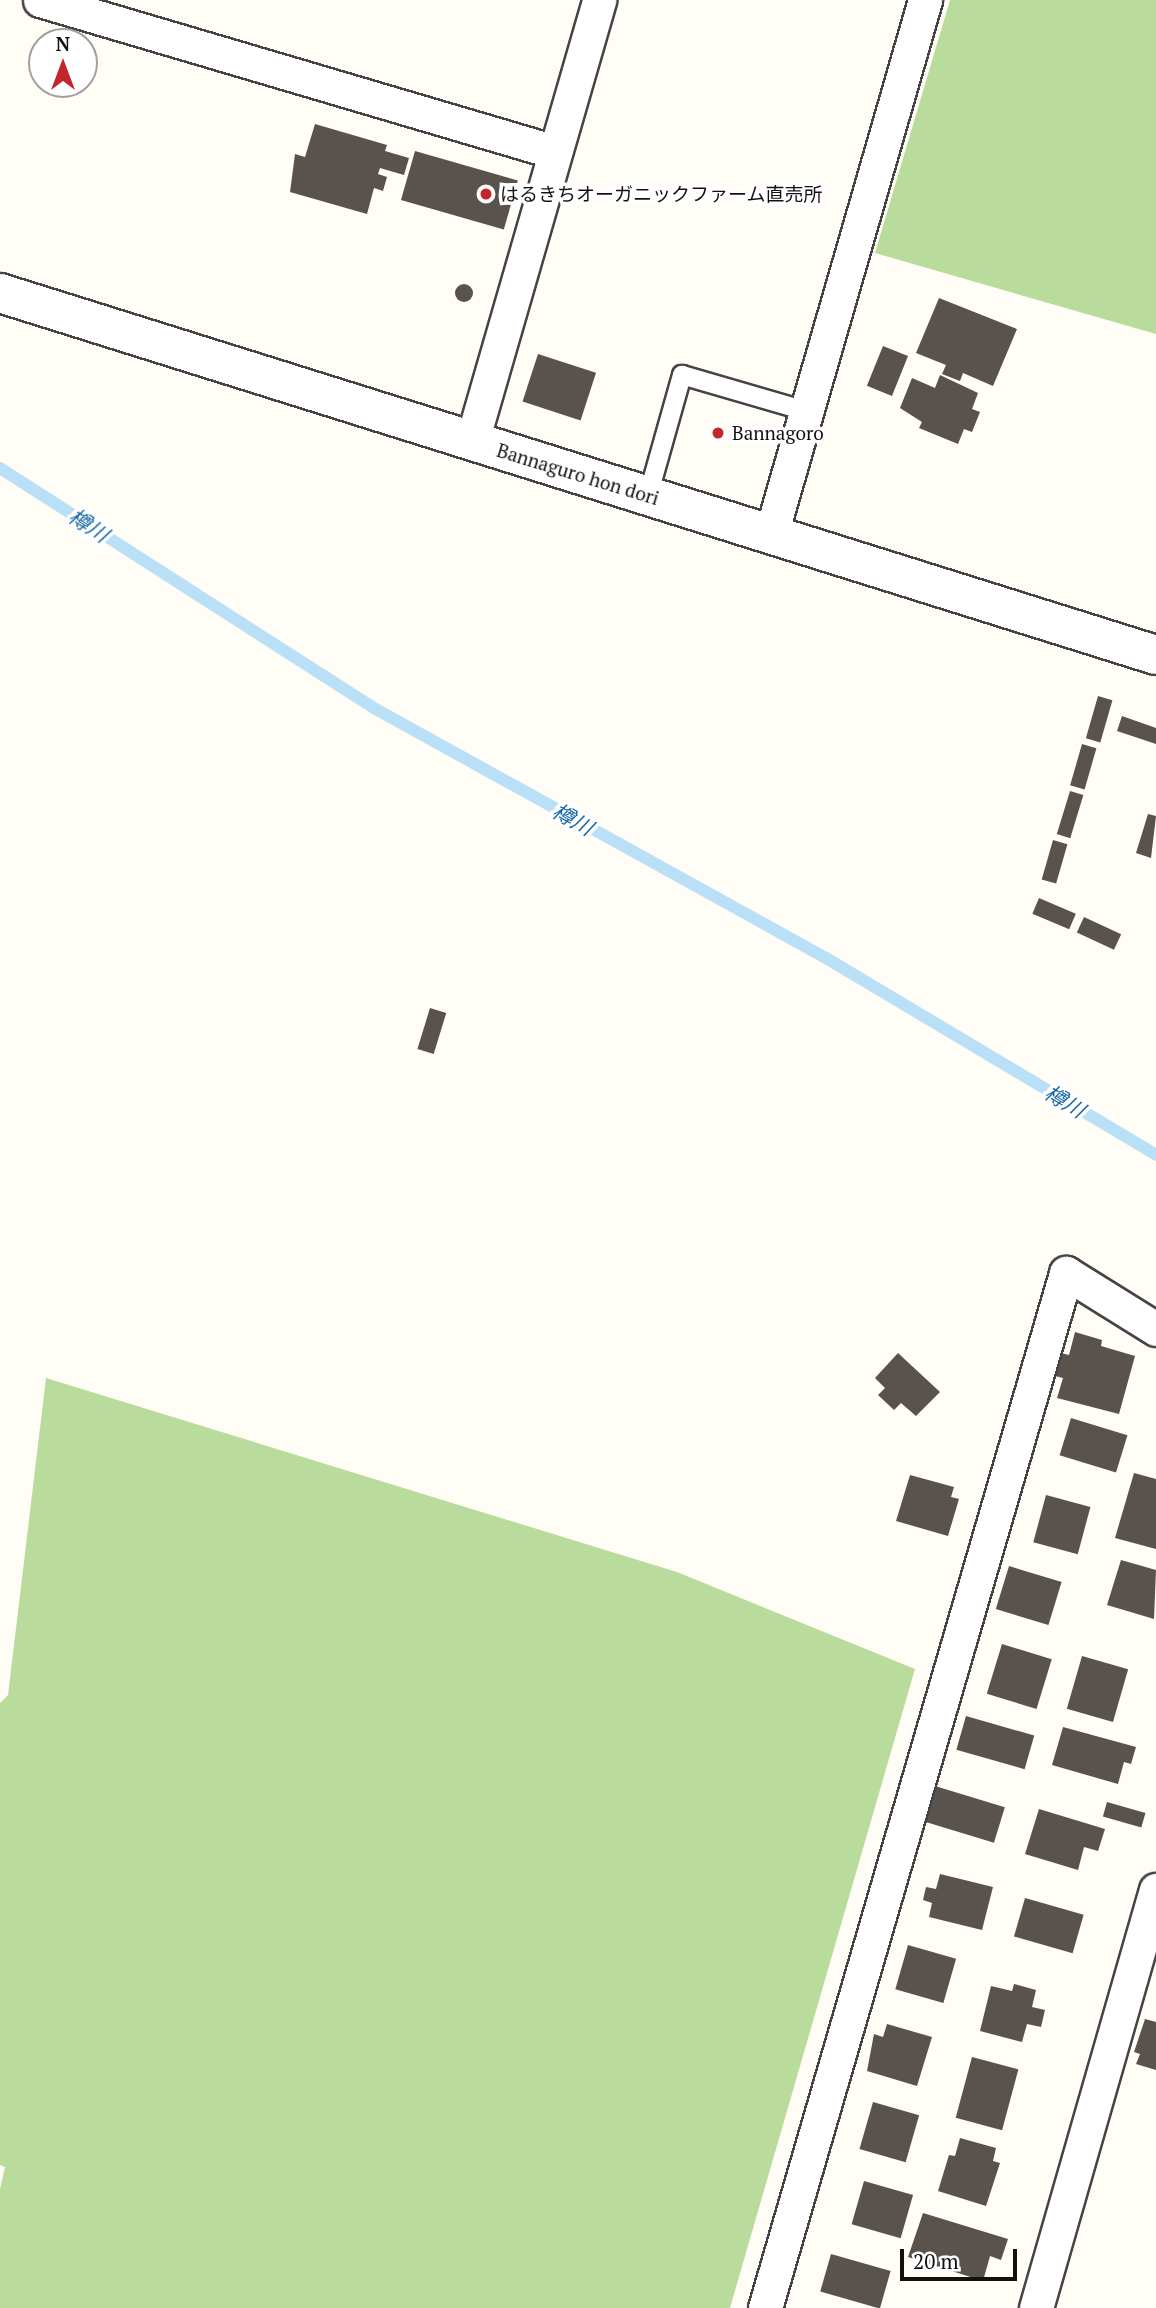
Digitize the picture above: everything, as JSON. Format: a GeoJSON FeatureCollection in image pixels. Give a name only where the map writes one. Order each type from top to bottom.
{"type":"FeatureCollection","features":[{"type":"Feature","properties":{"kind":"street"},"geometry":{"type":"LineString","coordinates":[[40,0],[555,152]]}},
{"type":"Feature","properties":{"kind":"street"},"geometry":{"type":"LineString","coordinates":[[472,441],[599,0]]}},
{"type":"Feature","properties":{"kind":"street"},"geometry":{"type":"LineString","coordinates":[[771,534],[925,0]]}},
{"type":"Feature","properties":{"kind":"street","name":"Bannaguro hon dori"},"geometry":{"type":"LineString","coordinates":[[0,293],[1156,655]]}},
{"type":"Feature","properties":{"kind":"street"},"geometry":{"type":"LineString","coordinates":[[765,2308],[1066,1273],[1156,1329]]}},
{"type":"Feature","properties":{"kind":"street"},"geometry":{"type":"LineString","coordinates":[[1037,2308],[1156,1890]]}},
{"type":"Feature","properties":{"kind":"lane"},"geometry":{"type":"LineString","coordinates":[[649,496],[682,375],[807,411]]}},
{"type":"Feature","properties":{"kind":"green space"},"geometry":{"type":"Polygon","coordinates":[[[950,0],[1156,0],[1156,334],[875,253],[950,0]]]}},
{"type":"Feature","properties":{"kind":"green space"},"geometry":{"type":"Polygon","coordinates":[[[46,1378],[677,1572],[915,1669],[730,2308],[0,2308],[0,2189],[5,2167],[0,2165],[0,1703],[8,1695],[46,1378]]]}},
{"type":"Feature","properties":{"kind":"building"},"geometry":{"type":"Polygon","coordinates":[[[315,124],[387,145],[385,151],[409,158],[404,175],[380,168],[378,174],[387,177],[383,191],[374,188],[367,214],[290,192],[295,154],[305,157],[315,124]]]}},
{"type":"Feature","properties":{"kind":"building"},"geometry":{"type":"Polygon","coordinates":[[[415,151],[518,180],[504,230],[401,200],[415,151]]]}},
{"type":"Feature","properties":{"kind":"building"},"geometry":{"type":"Polygon","coordinates":[[[464,284],[470,287],[473,293],[470,299],[464,302],[458,299],[455,293],[458,287],[464,284]]]}},
{"type":"Feature","properties":{"kind":"building"},"geometry":{"type":"Polygon","coordinates":[[[939,298],[1017,329],[993,386],[963,373],[960,381],[942,374],[946,365],[916,353],[939,298]]]}},
{"type":"Feature","properties":{"kind":"building"},"geometry":{"type":"Polygon","coordinates":[[[883,346],[908,356],[892,396],[867,386],[883,346]]]}},
{"type":"Feature","properties":{"kind":"building"},"geometry":{"type":"Polygon","coordinates":[[[538,354],[596,373],[581,420],[523,402],[538,354]]]}},
{"type":"Feature","properties":{"kind":"building"},"geometry":{"type":"Polygon","coordinates":[[[940,375],[978,393],[972,409],[980,412],[972,432],[964,429],[958,444],[919,428],[922,422],[900,408],[912,378],[935,388],[940,375]]]}},
{"type":"Feature","properties":{"kind":"building"},"geometry":{"type":"Polygon","coordinates":[[[1098,696],[1112,700],[1100,742],[1086,738],[1098,696]]]}},
{"type":"Feature","properties":{"kind":"building"},"geometry":{"type":"Polygon","coordinates":[[[1122,716],[1156,728],[1156,744],[1117,731],[1122,716]]]}},
{"type":"Feature","properties":{"kind":"building"},"geometry":{"type":"Polygon","coordinates":[[[1082,744],[1096,748],[1085,789],[1070,785],[1082,744]]]}},
{"type":"Feature","properties":{"kind":"building"},"geometry":{"type":"Polygon","coordinates":[[[1070,791],[1083,795],[1070,838],[1057,834],[1070,791]]]}},
{"type":"Feature","properties":{"kind":"building"},"geometry":{"type":"Polygon","coordinates":[[[1148,814],[1156,816],[1151,858],[1136,853],[1148,814]]]}},
{"type":"Feature","properties":{"kind":"building"},"geometry":{"type":"Polygon","coordinates":[[[1053,840],[1067,844],[1056,884],[1042,879],[1053,840]]]}},
{"type":"Feature","properties":{"kind":"building"},"geometry":{"type":"Polygon","coordinates":[[[1039,898],[1076,914],[1069,929],[1032,914],[1039,898]]]}},
{"type":"Feature","properties":{"kind":"building"},"geometry":{"type":"Polygon","coordinates":[[[1084,917],[1121,934],[1114,950],[1077,932],[1084,917]]]}},
{"type":"Feature","properties":{"kind":"building"},"geometry":{"type":"Polygon","coordinates":[[[430,1008],[446,1013],[434,1054],[417,1049],[430,1008]]]}},
{"type":"Feature","properties":{"kind":"building"},"geometry":{"type":"Polygon","coordinates":[[[1075,1332],[1102,1340],[1101,1346],[1135,1356],[1119,1414],[1057,1398],[1063,1378],[1055,1376],[1061,1353],[1069,1355],[1075,1332]]]}},
{"type":"Feature","properties":{"kind":"building"},"geometry":{"type":"Polygon","coordinates":[[[898,1353],[940,1392],[916,1416],[901,1403],[894,1410],[878,1395],[885,1388],[875,1378],[898,1353]]]}},
{"type":"Feature","properties":{"kind":"building"},"geometry":{"type":"Polygon","coordinates":[[[1071,1418],[1127,1435],[1116,1473],[1060,1455],[1071,1418]]]}},
{"type":"Feature","properties":{"kind":"building"},"geometry":{"type":"Polygon","coordinates":[[[1134,1473],[1156,1479],[1156,1549],[1115,1538],[1134,1473]]]}},
{"type":"Feature","properties":{"kind":"building"},"geometry":{"type":"Polygon","coordinates":[[[910,1475],[954,1487],[951,1497],[959,1499],[948,1536],[896,1521],[910,1475]]]}},
{"type":"Feature","properties":{"kind":"building"},"geometry":{"type":"Polygon","coordinates":[[[1046,1495],[1090,1507],[1078,1554],[1033,1542],[1046,1495]]]}},
{"type":"Feature","properties":{"kind":"building"},"geometry":{"type":"Polygon","coordinates":[[[1121,1560],[1156,1570],[1154,1619],[1107,1605],[1121,1560]]]}},
{"type":"Feature","properties":{"kind":"building"},"geometry":{"type":"Polygon","coordinates":[[[1009,1566],[1062,1582],[1048,1625],[996,1609],[1009,1566]]]}},
{"type":"Feature","properties":{"kind":"building"},"geometry":{"type":"Polygon","coordinates":[[[1002,1644],[1052,1659],[1037,1709],[987,1694],[1002,1644]]]}},
{"type":"Feature","properties":{"kind":"building"},"geometry":{"type":"Polygon","coordinates":[[[1082,1656],[1128,1669],[1113,1722],[1067,1709],[1082,1656]]]}},
{"type":"Feature","properties":{"kind":"building"},"geometry":{"type":"Polygon","coordinates":[[[966,1716],[1034,1736],[1025,1769],[956,1750],[966,1716]]]}},
{"type":"Feature","properties":{"kind":"building"},"geometry":{"type":"Polygon","coordinates":[[[1063,1727],[1136,1747],[1131,1764],[1124,1762],[1118,1784],[1052,1765],[1063,1727]]]}},
{"type":"Feature","properties":{"kind":"building"},"geometry":{"type":"Polygon","coordinates":[[[935,1786],[1005,1807],[994,1843],[924,1821],[935,1786]]]}},
{"type":"Feature","properties":{"kind":"building"},"geometry":{"type":"Polygon","coordinates":[[[1107,1802],[1145,1813],[1141,1827],[1103,1816],[1107,1802]]]}},
{"type":"Feature","properties":{"kind":"building"},"geometry":{"type":"Polygon","coordinates":[[[1039,1809],[1105,1829],[1098,1851],[1084,1847],[1078,1870],[1025,1854],[1039,1809]]]}},
{"type":"Feature","properties":{"kind":"building"},"geometry":{"type":"Polygon","coordinates":[[[940,1874],[993,1887],[982,1930],[929,1917],[932,1903],[923,1900],[926,1887],[936,1889],[940,1874]]]}},
{"type":"Feature","properties":{"kind":"building"},"geometry":{"type":"Polygon","coordinates":[[[1025,1898],[1084,1915],[1073,1953],[1014,1936],[1025,1898]]]}},
{"type":"Feature","properties":{"kind":"building"},"geometry":{"type":"Polygon","coordinates":[[[908,1945],[956,1959],[943,2003],[895,1989],[908,1945]]]}},
{"type":"Feature","properties":{"kind":"building"},"geometry":{"type":"Polygon","coordinates":[[[1014,1984],[1036,1990],[1032,2007],[1045,2010],[1041,2027],[1027,2024],[1022,2042],[980,2031],[991,1986],[1012,1991],[1014,1984]]]}},
{"type":"Feature","properties":{"kind":"building"},"geometry":{"type":"Polygon","coordinates":[[[1145,2019],[1156,2022],[1156,2070],[1136,2064],[1140,2054],[1134,2052],[1145,2019]]]}},
{"type":"Feature","properties":{"kind":"building"},"geometry":{"type":"Polygon","coordinates":[[[887,2024],[932,2037],[917,2086],[867,2071],[874,2034],[883,2037],[887,2024]]]}},
{"type":"Feature","properties":{"kind":"building"},"geometry":{"type":"Polygon","coordinates":[[[972,2057],[1018,2069],[1002,2130],[956,2118],[972,2057]]]}},
{"type":"Feature","properties":{"kind":"building"},"geometry":{"type":"Polygon","coordinates":[[[873,2102],[919,2115],[906,2162],[859,2149],[873,2102]]]}},
{"type":"Feature","properties":{"kind":"building"},"geometry":{"type":"Polygon","coordinates":[[[960,2138],[996,2148],[993,2161],[1000,2163],[986,2206],[938,2191],[949,2155],[955,2156],[960,2138]]]}},
{"type":"Feature","properties":{"kind":"building"},"geometry":{"type":"Polygon","coordinates":[[[864,2181],[913,2195],[901,2238],[852,2224],[864,2181]]]}},
{"type":"Feature","properties":{"kind":"building"},"geometry":{"type":"Polygon","coordinates":[[[923,2213],[1008,2239],[1001,2260],[990,2256],[983,2281],[908,2257],[923,2213]]]}},
{"type":"Feature","properties":{"kind":"building"},"geometry":{"type":"Polygon","coordinates":[[[831,2254],[891,2271],[880,2308],[820,2291],[831,2254]]]}},
{"type":"Feature","properties":{"kind":"waterway","name":"樽川"},"geometry":{"type":"LineString","coordinates":[[0,468],[372,707],[826,958],[1156,1155]]}},
{"type":"Feature","properties":{"kind":"place","name":"はるきちオーガニックファーム直売所"},"geometry":{"type":"Point","coordinates":[486,194]}},
{"type":"Feature","properties":{"kind":"place","name":"Bannagoro"},"geometry":{"type":"Point","coordinates":[718,433]}}]}
